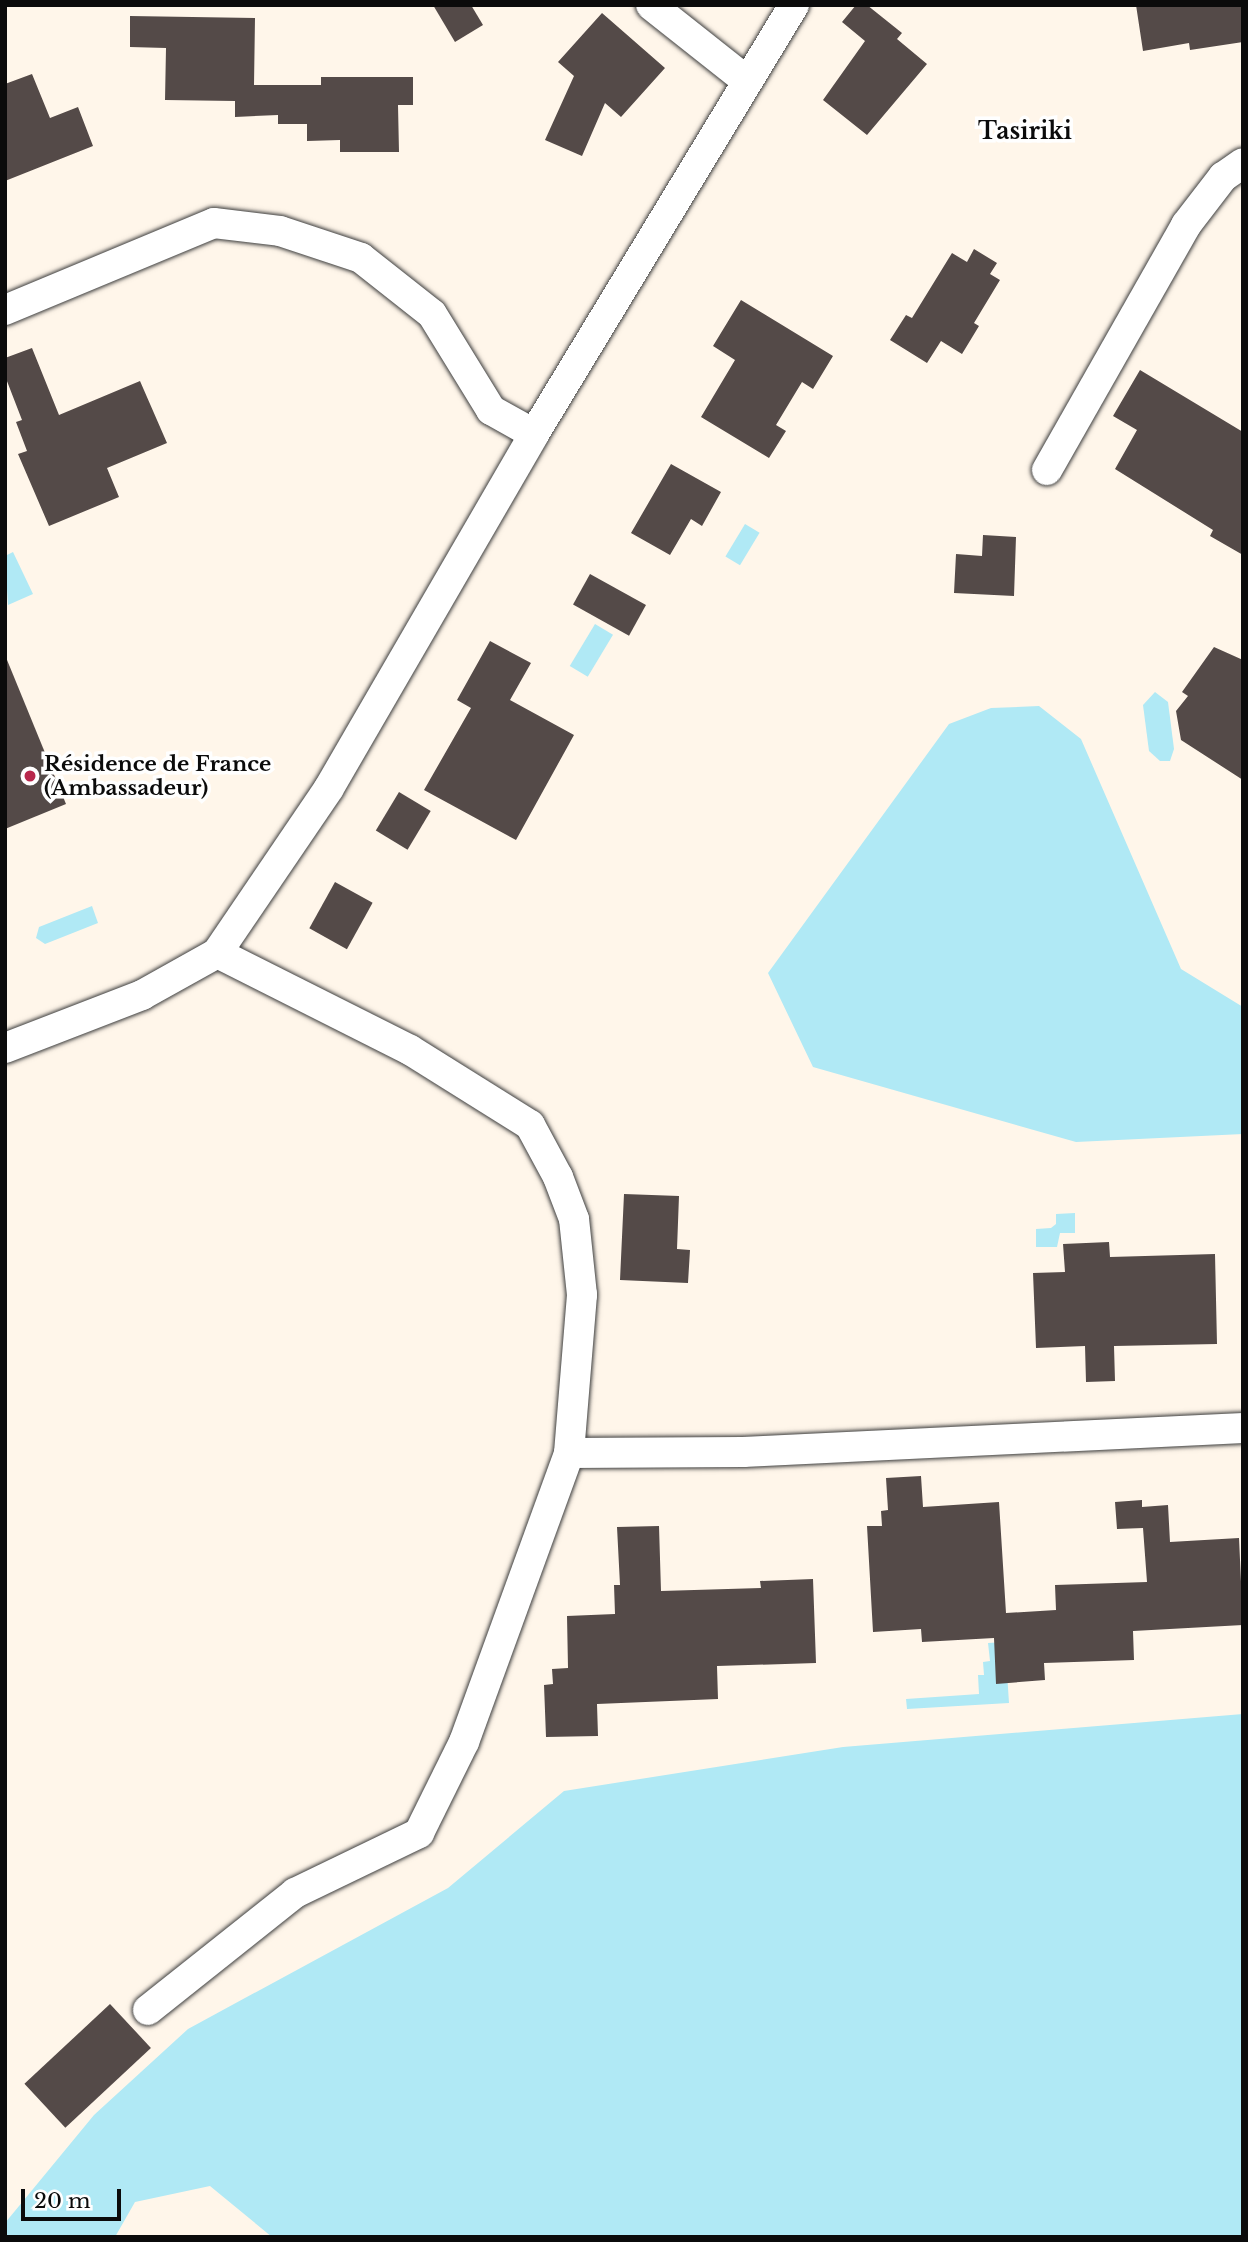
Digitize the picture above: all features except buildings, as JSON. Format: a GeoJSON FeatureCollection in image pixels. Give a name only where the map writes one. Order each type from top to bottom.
{"type":"FeatureCollection","features":[{"type":"Feature","properties":{"kind":"street"},"geometry":{"type":"LineString","coordinates":[[651,5],[747,81]]}},
{"type":"Feature","properties":{"kind":"street"},"geometry":{"type":"LineString","coordinates":[[5,1048],[142,995],[217,953],[329,789],[534,434],[794,5]]}},
{"type":"Feature","properties":{"kind":"street"},"geometry":{"type":"LineString","coordinates":[[1047,470],[1186,225],[1223,177],[1243,163]]}},
{"type":"Feature","properties":{"kind":"street"},"geometry":{"type":"LineString","coordinates":[[5,310],[214,223],[280,231],[360,258],[432,314],[491,410],[534,434]]}},
{"type":"Feature","properties":{"kind":"street"},"geometry":{"type":"LineString","coordinates":[[148,2010],[295,1893],[419,1833],[464,1742],[569,1453],[582,1295],[574,1219],[558,1177],[530,1125],[410,1050],[217,953]]}},
{"type":"Feature","properties":{"kind":"street"},"geometry":{"type":"LineString","coordinates":[[569,1453],[743,1452],[1243,1428]]}},
{"type":"Feature","properties":{"kind":"water"},"geometry":{"type":"Polygon","coordinates":[[[745,524],[760,533],[740,565],[725,557],[745,524]]]}},
{"type":"Feature","properties":{"kind":"water"},"geometry":{"type":"Polygon","coordinates":[[[13,552],[33,594],[8,605],[5,556],[13,552]]]}},
{"type":"Feature","properties":{"kind":"water"},"geometry":{"type":"Polygon","coordinates":[[[595,624],[613,635],[588,677],[570,666],[595,624]]]}},
{"type":"Feature","properties":{"kind":"water"},"geometry":{"type":"Polygon","coordinates":[[[1155,692],[1168,702],[1174,749],[1170,761],[1160,761],[1149,751],[1143,705],[1155,692]]]}},
{"type":"Feature","properties":{"kind":"water"},"geometry":{"type":"Polygon","coordinates":[[[1039,706],[1081,739],[1181,969],[1243,1007],[1243,1134],[1076,1142],[813,1067],[768,973],[949,724],[991,708],[1039,706]]]}},
{"type":"Feature","properties":{"kind":"water"},"geometry":{"type":"Polygon","coordinates":[[[92,906],[98,923],[45,944],[36,938],[39,927],[92,906]]]}},
{"type":"Feature","properties":{"kind":"water"},"geometry":{"type":"Polygon","coordinates":[[[1075,1213],[1075,1233],[1060,1233],[1057,1247],[1036,1247],[1036,1229],[1051,1228],[1056,1224],[1056,1214],[1075,1213]]]}},
{"type":"Feature","properties":{"kind":"water"},"geometry":{"type":"Polygon","coordinates":[[[1005,1642],[1009,1703],[907,1709],[906,1699],[979,1694],[978,1675],[984,1675],[983,1662],[990,1661],[988,1643],[1005,1642]]]}},
{"type":"Feature","properties":{"kind":"water"},"geometry":{"type":"Polygon","coordinates":[[[1243,1714],[1243,2237],[272,2237],[210,2186],[135,2202],[115,2237],[5,2237],[5,2223],[94,2115],[188,2029],[448,1888],[564,1791],[843,1747],[1243,1714]]]}},
{"type":"Feature","properties":{"kind":"place","name":"Résidence de France (Ambassadeur)"},"geometry":{"type":"Point","coordinates":[30,776]}},
{"type":"Feature","properties":{"kind":"district","name":"Tasiriki"},"geometry":{"type":"Point","coordinates":[1025,131]}}]}
